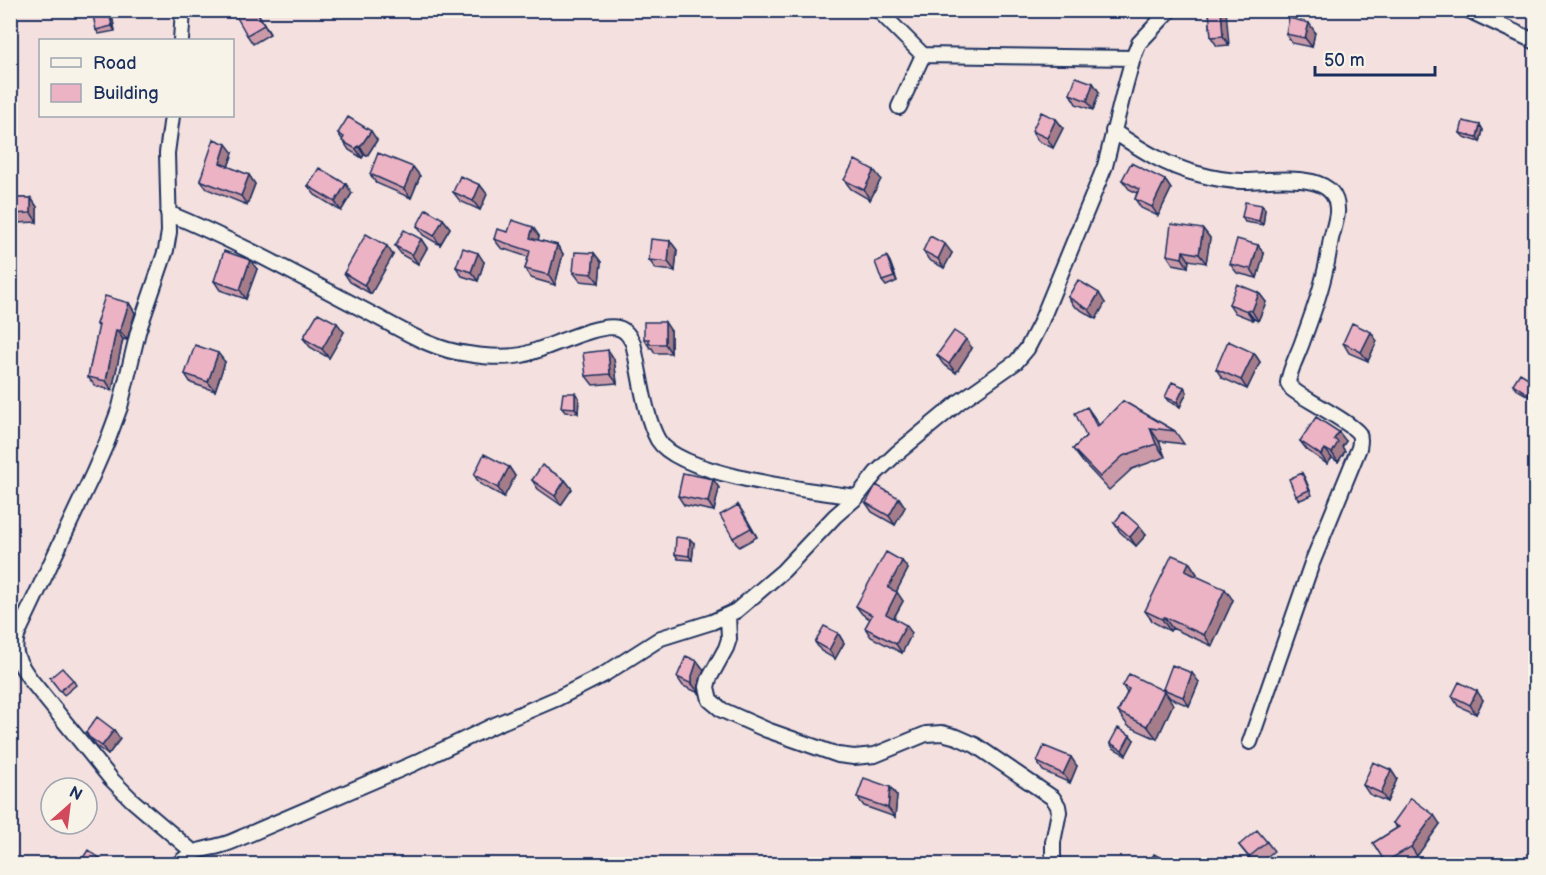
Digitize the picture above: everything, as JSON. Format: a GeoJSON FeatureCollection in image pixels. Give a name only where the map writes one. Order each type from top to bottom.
{"type":"FeatureCollection","features":[{"type":"Feature","properties":{"kind":"street"},"geometry":{"type":"LineString","coordinates":[[181,39],[183,10]]}},
{"type":"Feature","properties":{"kind":"street"},"geometry":{"type":"LineString","coordinates":[[878,10],[923,55],[1133,58]]}},
{"type":"Feature","properties":{"kind":"street"},"geometry":{"type":"LineString","coordinates":[[178,864],[193,852],[238,839],[416,763],[576,689],[603,675],[661,638],[736,611],[763,589],[835,516],[857,497],[876,473],[917,435],[1016,362],[1027,349],[1040,324],[1105,166],[1139,43],[1170,10]]}},
{"type":"Feature","properties":{"kind":"street"},"geometry":{"type":"LineString","coordinates":[[1468,10],[1536,42]]}},
{"type":"Feature","properties":{"kind":"street"},"geometry":{"type":"LineString","coordinates":[[899,107],[923,55]]}},
{"type":"Feature","properties":{"kind":"street"},"geometry":{"type":"LineString","coordinates":[[172,117],[167,153],[169,232],[166,250],[140,323],[120,407],[93,474],[18,633],[14,649],[22,668],[30,679],[111,779],[133,801],[193,852]]}},
{"type":"Feature","properties":{"kind":"street"},"geometry":{"type":"LineString","coordinates":[[1113,131],[1161,161],[1190,172],[1243,181],[1274,179],[1310,181],[1329,189],[1335,197],[1337,214],[1325,272],[1302,345],[1289,374],[1288,383],[1299,394],[1351,425],[1358,433],[1359,448],[1312,563],[1250,742]]}},
{"type":"Feature","properties":{"kind":"street"},"geometry":{"type":"LineString","coordinates":[[168,213],[250,250],[449,351],[504,357],[519,355],[535,352],[597,329],[610,326],[620,328],[627,333],[633,343],[650,423],[665,449],[691,463],[710,469],[784,486],[857,497]]}},
{"type":"Feature","properties":{"kind":"street"},"geometry":{"type":"LineString","coordinates":[[728,615],[729,639],[707,687],[711,700],[722,710],[767,730],[838,755],[854,757],[875,755],[926,734],[942,733],[957,736],[975,745],[1053,798],[1059,812],[1053,842],[1054,864]]}},
{"type":"Feature","properties":{"kind":"building"},"geometry":{"type":"Polygon","coordinates":[[[241,10],[256,10],[264,25],[247,35],[235,14],[241,10]]]}},
{"type":"Feature","properties":{"kind":"building"},"geometry":{"type":"Polygon","coordinates":[[[1209,10],[1221,10],[1223,36],[1211,37],[1209,10]]]}},
{"type":"Feature","properties":{"kind":"building"},"geometry":{"type":"Polygon","coordinates":[[[109,12],[112,26],[96,30],[93,15],[109,12]]]}},
{"type":"Feature","properties":{"kind":"building"},"geometry":{"type":"Polygon","coordinates":[[[1289,18],[1309,23],[1305,38],[1286,34],[1289,18]]]}},
{"type":"Feature","properties":{"kind":"building"},"geometry":{"type":"Polygon","coordinates":[[[1076,77],[1093,83],[1087,101],[1070,94],[1076,77]]]}},
{"type":"Feature","properties":{"kind":"building"},"geometry":{"type":"Polygon","coordinates":[[[1041,112],[1056,119],[1047,138],[1032,131],[1041,112]]]}},
{"type":"Feature","properties":{"kind":"building"},"geometry":{"type":"Polygon","coordinates":[[[348,117],[371,131],[356,149],[342,141],[344,137],[338,133],[348,117]]]}},
{"type":"Feature","properties":{"kind":"building"},"geometry":{"type":"Polygon","coordinates":[[[1463,121],[1480,125],[1477,137],[1460,133],[1463,121]]]}},
{"type":"Feature","properties":{"kind":"building"},"geometry":{"type":"Polygon","coordinates":[[[214,139],[226,144],[220,163],[249,175],[241,196],[200,180],[214,139]]]}},
{"type":"Feature","properties":{"kind":"building"},"geometry":{"type":"Polygon","coordinates":[[[378,153],[413,167],[404,189],[370,174],[378,153]]]}},
{"type":"Feature","properties":{"kind":"building"},"geometry":{"type":"Polygon","coordinates":[[[855,160],[874,170],[864,190],[844,180],[855,160]]]}},
{"type":"Feature","properties":{"kind":"building"},"geometry":{"type":"Polygon","coordinates":[[[1131,163],[1165,180],[1152,207],[1135,199],[1139,189],[1122,180],[1131,163]]]}},
{"type":"Feature","properties":{"kind":"building"},"geometry":{"type":"Polygon","coordinates":[[[319,168],[346,184],[335,202],[308,186],[319,168]]]}},
{"type":"Feature","properties":{"kind":"building"},"geometry":{"type":"Polygon","coordinates":[[[460,176],[480,185],[473,201],[453,192],[460,176]]]}},
{"type":"Feature","properties":{"kind":"building"},"geometry":{"type":"Polygon","coordinates":[[[10,198],[31,198],[31,213],[10,214],[10,198]]]}},
{"type":"Feature","properties":{"kind":"building"},"geometry":{"type":"Polygon","coordinates":[[[1245,202],[1262,205],[1259,221],[1242,217],[1245,202]]]}},
{"type":"Feature","properties":{"kind":"building"},"geometry":{"type":"Polygon","coordinates":[[[426,209],[443,219],[434,236],[417,226],[426,209]]]}},
{"type":"Feature","properties":{"kind":"building"},"geometry":{"type":"Polygon","coordinates":[[[512,220],[533,227],[530,238],[557,245],[549,275],[525,269],[530,251],[494,239],[497,229],[508,232],[512,220]]]}},
{"type":"Feature","properties":{"kind":"building"},"geometry":{"type":"Polygon","coordinates":[[[1171,224],[1203,229],[1199,254],[1183,251],[1182,258],[1167,255],[1171,224]]]}},
{"type":"Feature","properties":{"kind":"building"},"geometry":{"type":"Polygon","coordinates":[[[404,230],[421,239],[412,255],[395,246],[404,230]]]}},
{"type":"Feature","properties":{"kind":"building"},"geometry":{"type":"Polygon","coordinates":[[[366,234],[387,246],[364,285],[344,273],[366,234]]]}},
{"type":"Feature","properties":{"kind":"building"},"geometry":{"type":"Polygon","coordinates":[[[930,236],[945,244],[938,259],[923,251],[930,236]]]}},
{"type":"Feature","properties":{"kind":"building"},"geometry":{"type":"Polygon","coordinates":[[[651,239],[670,241],[668,262],[649,260],[651,239]]]}},
{"type":"Feature","properties":{"kind":"building"},"geometry":{"type":"Polygon","coordinates":[[[1237,239],[1258,245],[1251,269],[1230,264],[1237,239]]]}},
{"type":"Feature","properties":{"kind":"building"},"geometry":{"type":"Polygon","coordinates":[[[463,248],[478,253],[471,272],[456,267],[463,248]]]}},
{"type":"Feature","properties":{"kind":"building"},"geometry":{"type":"Polygon","coordinates":[[[224,251],[250,260],[240,290],[214,281],[224,251]]]}},
{"type":"Feature","properties":{"kind":"building"},"geometry":{"type":"Polygon","coordinates":[[[575,252],[594,253],[592,274],[573,272],[575,252]]]}},
{"type":"Feature","properties":{"kind":"building"},"geometry":{"type":"Polygon","coordinates":[[[887,257],[894,277],[882,281],[875,262],[887,257]]]}},
{"type":"Feature","properties":{"kind":"building"},"geometry":{"type":"Polygon","coordinates":[[[1078,280],[1099,293],[1089,310],[1068,297],[1078,280]]]}},
{"type":"Feature","properties":{"kind":"building"},"geometry":{"type":"Polygon","coordinates":[[[1237,284],[1259,293],[1252,311],[1229,304],[1237,284]]]}},
{"type":"Feature","properties":{"kind":"building"},"geometry":{"type":"Polygon","coordinates":[[[105,296],[129,303],[120,331],[116,330],[106,381],[88,377],[99,325],[96,324],[105,296]]]}},
{"type":"Feature","properties":{"kind":"building"},"geometry":{"type":"Polygon","coordinates":[[[318,313],[337,323],[322,349],[303,338],[318,313]]]}},
{"type":"Feature","properties":{"kind":"building"},"geometry":{"type":"Polygon","coordinates":[[[644,322],[665,322],[665,344],[649,344],[649,339],[644,339],[644,322]]]}},
{"type":"Feature","properties":{"kind":"building"},"geometry":{"type":"Polygon","coordinates":[[[1352,323],[1371,332],[1361,352],[1343,343],[1352,323]]]}},
{"type":"Feature","properties":{"kind":"building"},"geometry":{"type":"Polygon","coordinates":[[[954,331],[966,339],[949,364],[937,355],[954,331]]]}},
{"type":"Feature","properties":{"kind":"building"},"geometry":{"type":"Polygon","coordinates":[[[1228,341],[1254,353],[1241,380],[1216,369],[1228,341]]]}},
{"type":"Feature","properties":{"kind":"building"},"geometry":{"type":"Polygon","coordinates":[[[195,345],[218,353],[208,382],[185,374],[195,345]]]}},
{"type":"Feature","properties":{"kind":"building"},"geometry":{"type":"Polygon","coordinates":[[[608,350],[610,374],[586,376],[583,353],[608,350]]]}},
{"type":"Feature","properties":{"kind":"building"},"geometry":{"type":"Polygon","coordinates":[[[1520,373],[1535,382],[1528,394],[1513,384],[1520,373]]]}},
{"type":"Feature","properties":{"kind":"building"},"geometry":{"type":"Polygon","coordinates":[[[1172,382],[1184,387],[1177,402],[1165,397],[1172,382]]]}},
{"type":"Feature","properties":{"kind":"building"},"geometry":{"type":"Polygon","coordinates":[[[563,393],[575,393],[575,408],[561,407],[563,393]]]}},
{"type":"Feature","properties":{"kind":"building"},"geometry":{"type":"Polygon","coordinates":[[[1123,401],[1175,431],[1150,428],[1156,444],[1123,456],[1100,477],[1073,449],[1086,436],[1075,413],[1087,407],[1097,427],[1123,401]]]}},
{"type":"Feature","properties":{"kind":"building"},"geometry":{"type":"Polygon","coordinates":[[[1316,417],[1339,432],[1334,439],[1338,442],[1332,453],[1325,449],[1321,455],[1300,441],[1316,417]]]}},
{"type":"Feature","properties":{"kind":"building"},"geometry":{"type":"Polygon","coordinates":[[[484,454],[509,467],[498,488],[474,475],[484,454]]]}},
{"type":"Feature","properties":{"kind":"building"},"geometry":{"type":"Polygon","coordinates":[[[542,465],[565,480],[555,496],[532,480],[542,465]]]}},
{"type":"Feature","properties":{"kind":"building"},"geometry":{"type":"Polygon","coordinates":[[[683,473],[713,479],[708,502],[678,496],[683,473]]]}},
{"type":"Feature","properties":{"kind":"building"},"geometry":{"type":"Polygon","coordinates":[[[1302,473],[1309,490],[1296,496],[1289,479],[1302,473]]]}},
{"type":"Feature","properties":{"kind":"building"},"geometry":{"type":"Polygon","coordinates":[[[876,485],[899,498],[889,516],[866,503],[876,485]]]}},
{"type":"Feature","properties":{"kind":"building"},"geometry":{"type":"Polygon","coordinates":[[[738,505],[751,528],[733,538],[720,515],[738,505]]]}},
{"type":"Feature","properties":{"kind":"building"},"geometry":{"type":"Polygon","coordinates":[[[1123,512],[1139,526],[1130,537],[1114,523],[1123,512]]]}},
{"type":"Feature","properties":{"kind":"building"},"geometry":{"type":"Polygon","coordinates":[[[676,537],[690,539],[689,556],[675,554],[676,537]]]}},
{"type":"Feature","properties":{"kind":"building"},"geometry":{"type":"Polygon","coordinates":[[[886,552],[902,561],[888,588],[897,592],[886,614],[906,625],[896,644],[865,628],[872,615],[856,606],[886,552]]]}},
{"type":"Feature","properties":{"kind":"building"},"geometry":{"type":"Polygon","coordinates":[[[1172,555],[1189,562],[1185,571],[1225,589],[1204,635],[1145,611],[1172,555]]]}},
{"type":"Feature","properties":{"kind":"building"},"geometry":{"type":"Polygon","coordinates":[[[824,626],[838,633],[829,650],[815,642],[824,626]]]}},
{"type":"Feature","properties":{"kind":"building"},"geometry":{"type":"Polygon","coordinates":[[[686,656],[697,661],[692,684],[677,677],[686,656]]]}},
{"type":"Feature","properties":{"kind":"building"},"geometry":{"type":"Polygon","coordinates":[[[1172,665],[1192,673],[1183,697],[1163,689],[1172,665]]]}},
{"type":"Feature","properties":{"kind":"building"},"geometry":{"type":"Polygon","coordinates":[[[62,668],[73,680],[60,691],[50,678],[62,668]]]}},
{"type":"Feature","properties":{"kind":"building"},"geometry":{"type":"Polygon","coordinates":[[[1129,674],[1164,691],[1147,726],[1118,712],[1129,689],[1123,686],[1129,674]]]}},
{"type":"Feature","properties":{"kind":"building"},"geometry":{"type":"Polygon","coordinates":[[[1459,682],[1477,691],[1470,705],[1452,696],[1459,682]]]}},
{"type":"Feature","properties":{"kind":"building"},"geometry":{"type":"Polygon","coordinates":[[[97,717],[114,730],[102,746],[86,732],[97,717]]]}},
{"type":"Feature","properties":{"kind":"building"},"geometry":{"type":"Polygon","coordinates":[[[1118,728],[1130,735],[1122,750],[1110,743],[1118,728]]]}},
{"type":"Feature","properties":{"kind":"building"},"geometry":{"type":"Polygon","coordinates":[[[1044,746],[1071,757],[1063,774],[1037,762],[1044,746]]]}},
{"type":"Feature","properties":{"kind":"building"},"geometry":{"type":"Polygon","coordinates":[[[1373,762],[1391,770],[1381,793],[1363,785],[1373,762]]]}},
{"type":"Feature","properties":{"kind":"building"},"geometry":{"type":"Polygon","coordinates":[[[864,778],[890,787],[888,808],[857,797],[864,778]]]}},
{"type":"Feature","properties":{"kind":"building"},"geometry":{"type":"Polygon","coordinates":[[[1411,798],[1434,815],[1411,847],[1385,862],[1373,843],[1399,827],[1393,823],[1411,798]]]}},
{"type":"Feature","properties":{"kind":"building"},"geometry":{"type":"Polygon","coordinates":[[[1257,830],[1267,842],[1249,857],[1239,845],[1257,830]]]}},
{"type":"Feature","properties":{"kind":"building"},"geometry":{"type":"Polygon","coordinates":[[[88,850],[107,863],[79,864],[88,850]]]}},
{"type":"Feature","properties":{"kind":"building"},"geometry":{"type":"Polygon","coordinates":[[[1154,854],[1172,864],[1148,864],[1154,854]]]}},
{"type":"Feature","properties":{"kind":"building"},"geometry":{"type":"Polygon","coordinates":[[[1195,859],[1206,864],[1192,864],[1195,859]]]}}]}
